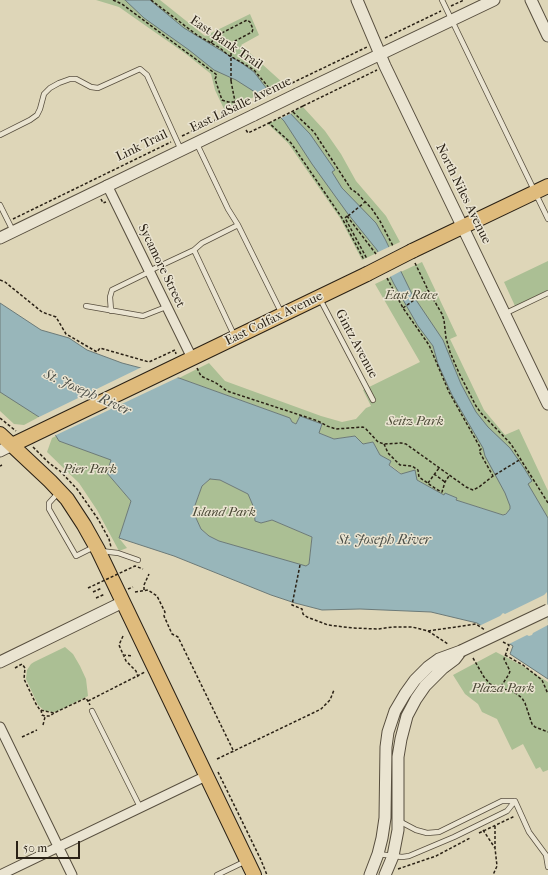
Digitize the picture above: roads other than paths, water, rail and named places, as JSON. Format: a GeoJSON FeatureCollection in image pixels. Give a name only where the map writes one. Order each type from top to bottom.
{"type":"FeatureCollection","features":[{"type":"Feature","properties":{"kind":"main road","name":"East Colfax Avenue"},"geometry":{"type":"LineString","coordinates":[[6,448],[189,363],[236,337],[319,297],[366,264],[413,257],[463,226],[548,186]]}},
{"type":"Feature","properties":{"kind":"main road"},"geometry":{"type":"LineString","coordinates":[[5,427],[6,448],[60,491],[75,509],[97,548],[254,875]]}},
{"type":"Feature","properties":{"kind":"street","name":"North Niles Avenue"},"geometry":{"type":"LineString","coordinates":[[357,0],[380,54],[504,314],[547,400]]}},
{"type":"Feature","properties":{"kind":"street","name":"East LaSalle Avenue"},"geometry":{"type":"LineString","coordinates":[[0,238],[11,226],[107,186],[494,0]]}},
{"type":"Feature","properties":{"kind":"street"},"geometry":{"type":"LineString","coordinates":[[531,0],[548,36]]}},
{"type":"Feature","properties":{"kind":"street","name":"Sycamore Street"},"geometry":{"type":"LineString","coordinates":[[107,186],[166,307],[189,363]]}},
{"type":"Feature","properties":{"kind":"street"},"geometry":{"type":"LineString","coordinates":[[0,662],[122,602]]}},
{"type":"Feature","properties":{"kind":"street"},"geometry":{"type":"LineString","coordinates":[[370,875],[378,854],[385,818],[386,747],[388,732],[395,711],[405,694],[415,680],[428,667],[439,659],[461,651],[548,610]]}},
{"type":"Feature","properties":{"kind":"street"},"geometry":{"type":"LineString","coordinates":[[385,875],[393,856],[398,821],[398,757],[407,716],[416,698],[425,686],[443,668],[455,659],[461,651]]}},
{"type":"Feature","properties":{"kind":"street"},"geometry":{"type":"LineString","coordinates":[[0,728],[72,875]]}},
{"type":"Feature","properties":{"kind":"street"},"geometry":{"type":"LineString","coordinates":[[0,875],[206,776]]}},
{"type":"Feature","properties":{"kind":"lane"},"geometry":{"type":"LineString","coordinates":[[442,0],[548,219]]}},
{"type":"Feature","properties":{"kind":"lane"},"geometry":{"type":"LineString","coordinates":[[0,135],[37,115],[44,94],[50,88],[59,83],[70,79],[76,79],[91,87],[98,88],[140,69],[147,75],[181,150]]}},
{"type":"Feature","properties":{"kind":"lane"},"geometry":{"type":"LineString","coordinates":[[197,142],[228,209],[238,225],[282,314]]}},
{"type":"Feature","properties":{"kind":"lane"},"geometry":{"type":"LineString","coordinates":[[0,205],[11,226]]}},
{"type":"Feature","properties":{"kind":"lane"},"geometry":{"type":"LineString","coordinates":[[110,311],[110,297],[112,290],[194,250],[202,243],[238,225]]}},
{"type":"Feature","properties":{"kind":"lane"},"geometry":{"type":"LineString","coordinates":[[194,250],[236,337]]}},
{"type":"Feature","properties":{"kind":"lane"},"geometry":{"type":"LineString","coordinates":[[504,314],[548,293]]}},
{"type":"Feature","properties":{"kind":"lane","name":"Gintz Avenue"},"geometry":{"type":"LineString","coordinates":[[319,297],[373,400]]}},
{"type":"Feature","properties":{"kind":"lane"},"geometry":{"type":"LineString","coordinates":[[86,306],[143,316],[166,307]]}},
{"type":"Feature","properties":{"kind":"lane"},"geometry":{"type":"LineString","coordinates":[[60,491],[49,503],[48,509],[76,556],[97,548],[138,560]]}},
{"type":"Feature","properties":{"kind":"lane"},"geometry":{"type":"LineString","coordinates":[[91,709],[140,807]]}},
{"type":"Feature","properties":{"kind":"lane"},"geometry":{"type":"LineString","coordinates":[[398,821],[416,830],[427,833],[439,832],[502,801],[515,801]]}},
{"type":"Feature","properties":{"kind":"lane"},"geometry":{"type":"LineString","coordinates":[[515,801],[529,832],[547,854],[548,867]]}},
{"type":"Feature","properties":{"kind":"lane"},"geometry":{"type":"LineString","coordinates":[[378,854],[402,857],[409,856],[454,837],[507,811],[515,801]]}},
{"type":"Feature","properties":{"kind":"lane"},"geometry":{"type":"LineString","coordinates":[[217,875],[247,860]]}},
{"type":"Feature","properties":{"kind":"water","name":"St. Joseph River"},"geometry":{"type":"Polygon","coordinates":[[[125,0],[150,0],[184,28],[254,72],[267,89],[310,134],[335,170],[332,172],[342,188],[376,223],[412,294],[443,340],[461,384],[476,412],[488,427],[510,448],[524,468],[532,481],[528,484],[548,518],[548,679],[510,654],[513,646],[477,623],[431,612],[360,609],[322,610],[271,595],[174,556],[119,538],[131,501],[107,473],[111,460],[59,441],[39,417],[0,392],[0,303],[41,330],[69,338],[87,350],[122,363],[179,378],[290,418],[292,422],[296,424],[300,416],[322,424],[319,433],[334,439],[355,436],[363,444],[373,442],[380,455],[391,461],[389,465],[401,474],[415,470],[417,480],[444,495],[445,493],[457,498],[456,500],[503,515],[510,509],[505,493],[485,456],[483,448],[452,395],[438,364],[433,346],[418,326],[377,250],[348,214],[312,164],[284,121],[258,94],[236,80],[214,70],[144,18],[125,0]],[[210,479],[202,486],[194,508],[196,518],[201,529],[209,536],[219,541],[306,566],[309,564],[312,537],[272,520],[261,523],[255,521],[254,508],[248,494],[220,480],[210,479]]]}},
{"type":"Feature","properties":{"kind":"park label","name":"East Race"},"geometry":{"type":"Point","coordinates":[411,296]}},
{"type":"Feature","properties":{"kind":"park label","name":"Seitz Park"},"geometry":{"type":"Point","coordinates":[415,422]}},
{"type":"Feature","properties":{"kind":"park label","name":"Pier Park"},"geometry":{"type":"Point","coordinates":[90,470]}},
{"type":"Feature","properties":{"kind":"park label","name":"Island Park"},"geometry":{"type":"Point","coordinates":[224,513]}},
{"type":"Feature","properties":{"kind":"park label","name":"Plaza Park"},"geometry":{"type":"Point","coordinates":[503,689]}}]}
